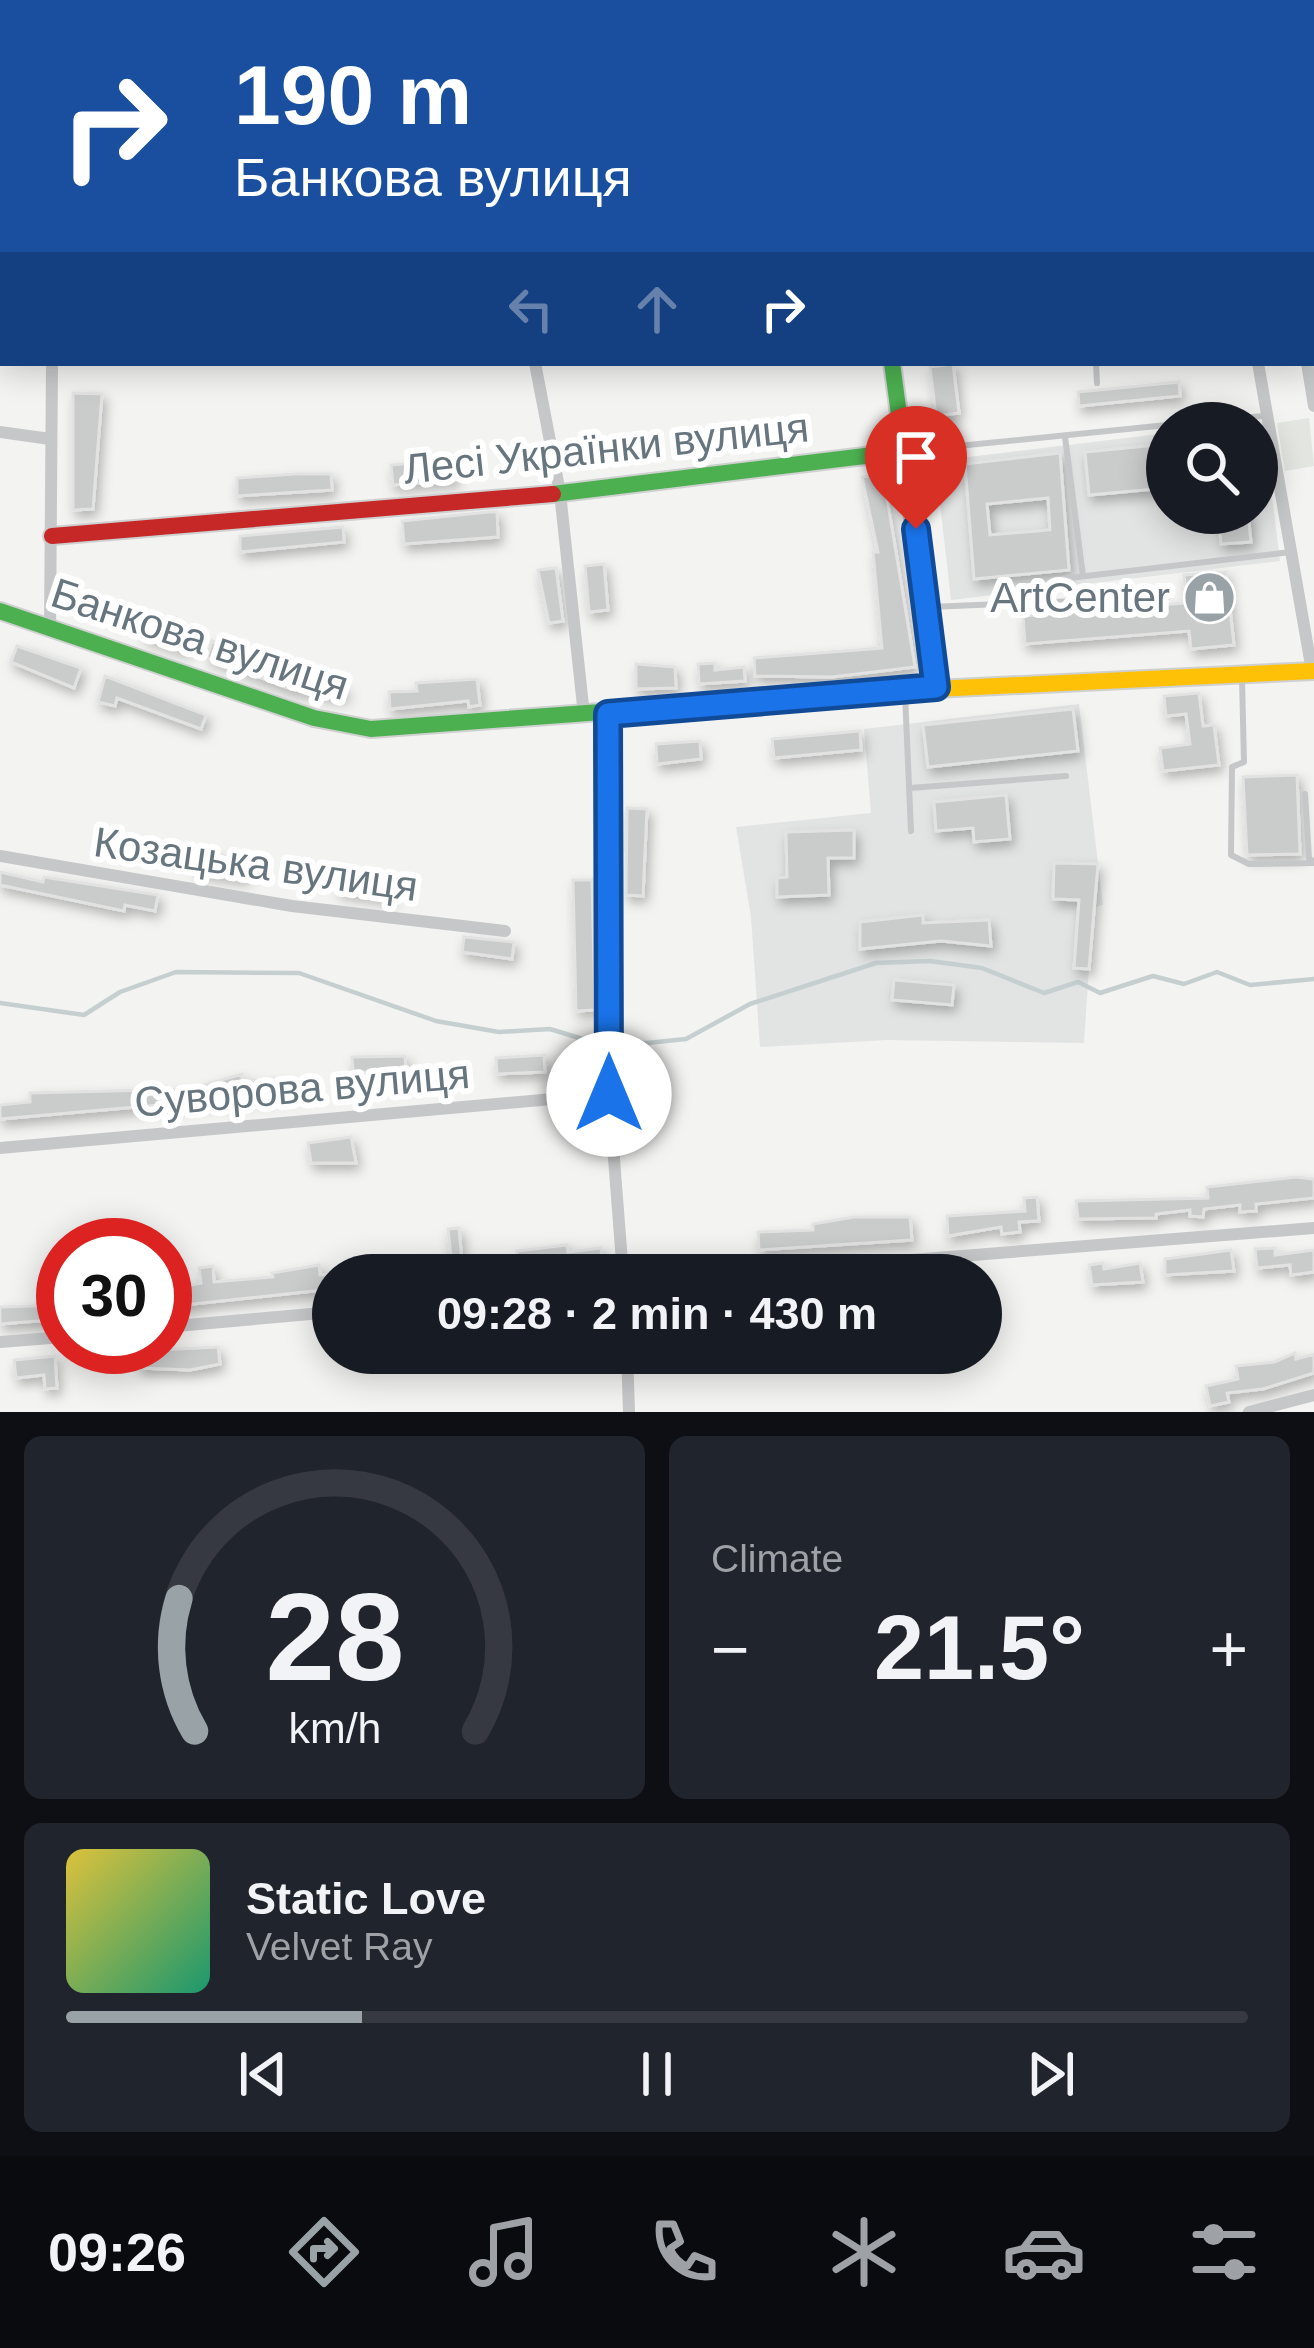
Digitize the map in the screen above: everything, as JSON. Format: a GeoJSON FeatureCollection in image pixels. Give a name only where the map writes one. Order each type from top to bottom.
{"type":"FeatureCollection","features":[{"type":"Feature","properties":{"kind":"street"},"geometry":{"type":"LineString","coordinates":[[50,630],[52,366]]}},
{"type":"Feature","properties":{"kind":"street"},"geometry":{"type":"LineString","coordinates":[[536,366],[560,493],[584,716]]}},
{"type":"Feature","properties":{"kind":"street"},"geometry":{"type":"LineString","coordinates":[[892,366],[936,687]]}},
{"type":"Feature","properties":{"kind":"street"},"geometry":{"type":"LineString","coordinates":[[1259,366],[1265,402]]}},
{"type":"Feature","properties":{"kind":"street"},"geometry":{"type":"LineString","coordinates":[[1307,366],[1314,406]]}},
{"type":"Feature","properties":{"kind":"street"},"geometry":{"type":"LineString","coordinates":[[0,432],[50,439]]}},
{"type":"Feature","properties":{"kind":"street","name":"Лесі Українки вулиця"},"geometry":{"type":"LineString","coordinates":[[52,536],[560,493],[906,452]]}},
{"type":"Feature","properties":{"kind":"street"},"geometry":{"type":"LineString","coordinates":[[1278,478],[1313,671]]}},
{"type":"Feature","properties":{"kind":"street","name":"Банкова вулиця"},"geometry":{"type":"LineString","coordinates":[[0,611],[340,724],[383,728],[936,687],[1313,671]]}},
{"type":"Feature","properties":{"kind":"street"},"geometry":{"type":"LineString","coordinates":[[608,714],[609,1094],[621,1254]]}},
{"type":"Feature","properties":{"kind":"street","name":"Козацька вулиця"},"geometry":{"type":"LineString","coordinates":[[0,856],[292,906],[505,931]]}},
{"type":"Feature","properties":{"kind":"street","name":"Суворова вулиця"},"geometry":{"type":"LineString","coordinates":[[0,1148],[609,1094]]}},
{"type":"Feature","properties":{"kind":"street"},"geometry":{"type":"LineString","coordinates":[[985,1254],[1314,1228]]}},
{"type":"Feature","properties":{"kind":"street"},"geometry":{"type":"LineString","coordinates":[[192,1325],[312,1314]]}},
{"type":"Feature","properties":{"kind":"street"},"geometry":{"type":"LineString","coordinates":[[0,1342],[36,1339]]}},
{"type":"Feature","properties":{"kind":"street"},"geometry":{"type":"LineString","coordinates":[[628,1374],[629,1412]]}},
{"type":"Feature","properties":{"kind":"street"},"geometry":{"type":"LineString","coordinates":[[1249,1412],[1314,1395]]}},
{"type":"Feature","properties":{"kind":"lane"},"geometry":{"type":"LineString","coordinates":[[1096,366],[1097,383]]}},
{"type":"Feature","properties":{"kind":"lane","name":"Лесі Українки вулиця"},"geometry":{"type":"LineString","coordinates":[[906,452],[1146,427]]}},
{"type":"Feature","properties":{"kind":"lane"},"geometry":{"type":"LineString","coordinates":[[1064,435],[1083,576]]}},
{"type":"Feature","properties":{"kind":"lane"},"geometry":{"type":"LineString","coordinates":[[1052,580],[1291,552]]}},
{"type":"Feature","properties":{"kind":"lane"},"geometry":{"type":"LineString","coordinates":[[926,607],[1168,597]]}},
{"type":"Feature","properties":{"kind":"lane"},"geometry":{"type":"LineString","coordinates":[[1241,674],[1244,762],[1232,767],[1232,855],[1249,864],[1314,862]]}},
{"type":"Feature","properties":{"kind":"lane"},"geometry":{"type":"LineString","coordinates":[[904,690],[911,831]]}},
{"type":"Feature","properties":{"kind":"lane"},"geometry":{"type":"LineString","coordinates":[[910,788],[1066,776]]}},
{"type":"Feature","properties":{"kind":"lane"},"geometry":{"type":"LineString","coordinates":[[1305,794],[1309,859],[1314,862]]}},
{"type":"Feature","properties":{"kind":"shaded area"},"geometry":{"type":"Polygon","coordinates":[[[1309,418],[1314,466],[1285,471],[1278,423],[1309,418]]]}},
{"type":"Feature","properties":{"kind":"shaded area"},"geometry":{"type":"Polygon","coordinates":[[[1146,436],[1146,534],[1277,534],[1280,561],[951,600],[935,461],[1146,436]]]}},
{"type":"Feature","properties":{"kind":"shaded area"},"geometry":{"type":"Polygon","coordinates":[[[1079,704],[1103,905],[1093,907],[1084,1043],[887,1040],[760,1047],[751,917],[736,827],[871,813],[864,729],[1079,704]]]}},
{"type":"Feature","properties":{"kind":"building"},"geometry":{"type":"Polygon","coordinates":[[[953,366],[959,413],[936,416],[930,367],[953,366]]]}},
{"type":"Feature","properties":{"kind":"building"},"geometry":{"type":"Polygon","coordinates":[[[1179,382],[1180,396],[1079,406],[1078,392],[1179,382]]]}},
{"type":"Feature","properties":{"kind":"building"},"geometry":{"type":"Polygon","coordinates":[[[73,393],[102,394],[93,509],[73,510],[73,393]]]}},
{"type":"Feature","properties":{"kind":"building"},"geometry":{"type":"Polygon","coordinates":[[[1146,446],[1146,490],[1089,495],[1085,452],[1146,446]]]}},
{"type":"Feature","properties":{"kind":"building"},"geometry":{"type":"Polygon","coordinates":[[[1060,453],[1069,570],[974,579],[965,464],[1060,453]],[[1048,498],[987,504],[990,535],[1050,530],[1048,498]]]}},
{"type":"Feature","properties":{"kind":"building"},"geometry":{"type":"Polygon","coordinates":[[[453,460],[455,480],[393,485],[391,465],[453,460]]]}},
{"type":"Feature","properties":{"kind":"building"},"geometry":{"type":"Polygon","coordinates":[[[331,474],[332,490],[237,496],[237,478],[331,474]]]}},
{"type":"Feature","properties":{"kind":"building"},"geometry":{"type":"Polygon","coordinates":[[[883,474],[915,667],[832,677],[755,676],[754,658],[882,648],[873,552],[878,552],[862,477],[883,474]]]}},
{"type":"Feature","properties":{"kind":"building"},"geometry":{"type":"Polygon","coordinates":[[[497,512],[498,537],[404,544],[402,521],[497,512]]]}},
{"type":"Feature","properties":{"kind":"building"},"geometry":{"type":"Polygon","coordinates":[[[343,527],[344,542],[240,552],[240,536],[343,527]]]}},
{"type":"Feature","properties":{"kind":"building"},"geometry":{"type":"Polygon","coordinates":[[[1220,534],[1250,534],[1251,542],[1221,544],[1220,534]]]}},
{"type":"Feature","properties":{"kind":"building"},"geometry":{"type":"Polygon","coordinates":[[[604,564],[608,610],[589,612],[585,566],[604,564]]]}},
{"type":"Feature","properties":{"kind":"building"},"geometry":{"type":"Polygon","coordinates":[[[556,568],[563,621],[549,623],[538,570],[556,568]]]}},
{"type":"Feature","properties":{"kind":"building"},"geometry":{"type":"Polygon","coordinates":[[[1226,572],[1234,645],[1191,649],[1189,631],[1025,644],[1023,616],[1187,603],[1184,575],[1226,572]]]}},
{"type":"Feature","properties":{"kind":"building"},"geometry":{"type":"Polygon","coordinates":[[[148,616],[193,634],[187,651],[143,636],[148,616]]]}},
{"type":"Feature","properties":{"kind":"building"},"geometry":{"type":"Polygon","coordinates":[[[212,641],[269,665],[271,661],[311,673],[310,678],[346,689],[343,697],[291,689],[207,657],[212,641]]]}},
{"type":"Feature","properties":{"kind":"building"},"geometry":{"type":"Polygon","coordinates":[[[17,646],[81,668],[74,688],[11,662],[17,646]]]}},
{"type":"Feature","properties":{"kind":"building"},"geometry":{"type":"Polygon","coordinates":[[[715,663],[715,670],[744,667],[745,681],[699,684],[698,664],[715,663]]]}},
{"type":"Feature","properties":{"kind":"building"},"geometry":{"type":"Polygon","coordinates":[[[636,664],[675,667],[676,688],[636,689],[636,664]]]}},
{"type":"Feature","properties":{"kind":"building"},"geometry":{"type":"Polygon","coordinates":[[[105,676],[206,715],[201,729],[117,698],[115,706],[98,702],[105,676]]]}},
{"type":"Feature","properties":{"kind":"building"},"geometry":{"type":"Polygon","coordinates":[[[477,679],[480,705],[469,707],[468,701],[390,709],[389,692],[417,691],[416,683],[477,679]]]}},
{"type":"Feature","properties":{"kind":"building"},"geometry":{"type":"Polygon","coordinates":[[[1199,693],[1203,726],[1214,725],[1219,765],[1163,771],[1160,748],[1190,744],[1186,714],[1166,716],[1164,696],[1199,693]]]}},
{"type":"Feature","properties":{"kind":"building"},"geometry":{"type":"Polygon","coordinates":[[[1073,709],[1078,751],[928,767],[923,725],[1073,709]]]}},
{"type":"Feature","properties":{"kind":"building"},"geometry":{"type":"Polygon","coordinates":[[[860,731],[861,750],[774,758],[772,739],[860,731]]]}},
{"type":"Feature","properties":{"kind":"building"},"geometry":{"type":"Polygon","coordinates":[[[700,741],[701,759],[657,764],[656,744],[700,741]]]}},
{"type":"Feature","properties":{"kind":"building"},"geometry":{"type":"Polygon","coordinates":[[[1297,775],[1300,854],[1247,855],[1243,777],[1297,775]]]}},
{"type":"Feature","properties":{"kind":"building"},"geometry":{"type":"Polygon","coordinates":[[[1006,795],[1010,839],[974,842],[973,828],[936,831],[934,802],[1006,795]]]}},
{"type":"Feature","properties":{"kind":"building"},"geometry":{"type":"Polygon","coordinates":[[[627,808],[647,809],[643,896],[626,895],[627,808]]]}},
{"type":"Feature","properties":{"kind":"building"},"geometry":{"type":"Polygon","coordinates":[[[854,830],[854,858],[828,858],[829,895],[777,897],[777,878],[787,877],[786,832],[854,830]]]}},
{"type":"Feature","properties":{"kind":"building"},"geometry":{"type":"Polygon","coordinates":[[[199,852],[248,860],[245,878],[196,871],[199,852]]]}},
{"type":"Feature","properties":{"kind":"building"},"geometry":{"type":"Polygon","coordinates":[[[1054,863],[1098,864],[1089,969],[1074,968],[1079,900],[1053,899],[1054,863]]]}},
{"type":"Feature","properties":{"kind":"building"},"geometry":{"type":"Polygon","coordinates":[[[0,872],[43,882],[44,877],[158,895],[155,911],[125,905],[124,911],[0,885],[0,872]]]}},
{"type":"Feature","properties":{"kind":"building"},"geometry":{"type":"Polygon","coordinates":[[[340,874],[392,883],[390,898],[338,891],[340,874]]]}},
{"type":"Feature","properties":{"kind":"building"},"geometry":{"type":"Polygon","coordinates":[[[573,880],[592,880],[595,1010],[576,1011],[573,880]]]}},
{"type":"Feature","properties":{"kind":"building"},"geometry":{"type":"Polygon","coordinates":[[[923,915],[923,923],[989,920],[991,946],[941,941],[860,949],[860,922],[923,915]]]}},
{"type":"Feature","properties":{"kind":"building"},"geometry":{"type":"Polygon","coordinates":[[[464,937],[514,942],[512,959],[462,952],[464,937]]]}},
{"type":"Feature","properties":{"kind":"building"},"geometry":{"type":"Polygon","coordinates":[[[894,980],[954,985],[952,1005],[892,1000],[894,980]]]}},
{"type":"Feature","properties":{"kind":"building"},"geometry":{"type":"Polygon","coordinates":[[[544,1055],[545,1072],[497,1074],[496,1058],[544,1055]]]}},
{"type":"Feature","properties":{"kind":"building"},"geometry":{"type":"Polygon","coordinates":[[[405,1056],[406,1072],[353,1072],[352,1057],[405,1056]]]}},
{"type":"Feature","properties":{"kind":"building"},"geometry":{"type":"Polygon","coordinates":[[[242,1074],[242,1081],[293,1079],[294,1093],[0,1119],[0,1105],[30,1102],[30,1093],[190,1089],[242,1074]]]}},
{"type":"Feature","properties":{"kind":"building"},"geometry":{"type":"Polygon","coordinates":[[[351,1137],[356,1163],[311,1163],[308,1143],[351,1137]]]}},
{"type":"Feature","properties":{"kind":"building"},"geometry":{"type":"Polygon","coordinates":[[[1314,1179],[1314,1198],[1256,1204],[1256,1211],[1240,1212],[1240,1205],[1204,1209],[1203,1217],[1190,1216],[1190,1210],[1156,1214],[1156,1218],[1078,1219],[1076,1201],[1208,1198],[1207,1187],[1314,1179]]]}},
{"type":"Feature","properties":{"kind":"building"},"geometry":{"type":"Polygon","coordinates":[[[1037,1197],[1039,1221],[1019,1222],[1020,1232],[1002,1234],[1001,1227],[948,1236],[947,1216],[1025,1211],[1024,1198],[1037,1197]]]}},
{"type":"Feature","properties":{"kind":"building"},"geometry":{"type":"Polygon","coordinates":[[[854,1217],[910,1217],[912,1240],[759,1250],[758,1232],[813,1230],[813,1224],[854,1217]]]}},
{"type":"Feature","properties":{"kind":"building"},"geometry":{"type":"Polygon","coordinates":[[[459,1228],[461,1254],[451,1254],[448,1229],[459,1228]]]}},
{"type":"Feature","properties":{"kind":"building"},"geometry":{"type":"Polygon","coordinates":[[[567,1245],[568,1252],[601,1248],[602,1254],[517,1254],[567,1245]]]}},
{"type":"Feature","properties":{"kind":"building"},"geometry":{"type":"Polygon","coordinates":[[[1275,1248],[1275,1255],[1314,1250],[1314,1272],[1291,1275],[1290,1265],[1257,1268],[1255,1249],[1275,1248]]]}},
{"type":"Feature","properties":{"kind":"building"},"geometry":{"type":"Polygon","coordinates":[[[1231,1250],[1234,1271],[1165,1275],[1165,1259],[1231,1250]]]}},
{"type":"Feature","properties":{"kind":"building"},"geometry":{"type":"Polygon","coordinates":[[[1103,1263],[1104,1269],[1140,1263],[1143,1282],[1092,1285],[1089,1265],[1103,1263]]]}},
{"type":"Feature","properties":{"kind":"building"},"geometry":{"type":"Polygon","coordinates":[[[213,1266],[214,1282],[273,1277],[272,1273],[312,1266],[312,1291],[192,1304],[192,1285],[201,1283],[199,1268],[213,1266]]]}},
{"type":"Feature","properties":{"kind":"building"},"geometry":{"type":"Polygon","coordinates":[[[36,1306],[36,1321],[0,1324],[0,1307],[36,1306]]]}},
{"type":"Feature","properties":{"kind":"building"},"geometry":{"type":"Polygon","coordinates":[[[218,1347],[220,1364],[192,1370],[192,1348],[218,1347]]]}},
{"type":"Feature","properties":{"kind":"building"},"geometry":{"type":"Polygon","coordinates":[[[1295,1353],[1296,1359],[1314,1354],[1314,1373],[1263,1389],[1227,1393],[1229,1402],[1210,1406],[1206,1386],[1238,1379],[1236,1366],[1274,1362],[1295,1353]]]}},
{"type":"Feature","properties":{"kind":"building"},"geometry":{"type":"Polygon","coordinates":[[[36,1358],[36,1374],[56,1374],[57,1388],[45,1389],[44,1375],[16,1378],[14,1360],[36,1358]]]}},
{"type":"Feature","properties":{"kind":"waterway"},"geometry":{"type":"LineString","coordinates":[[0,1003],[84,1015],[120,992],[176,972],[299,973],[436,1021],[499,1032],[550,1029],[589,1041],[647,1043],[686,1039],[750,1004],[876,963],[930,961],[982,968],[1044,993],[1078,982],[1100,993],[1153,976],[1184,984],[1217,972],[1250,985],[1314,979]]}},
{"type":"Feature","properties":{"kind":"traffic: fast"},"geometry":{"type":"LineString","coordinates":[[892,366],[936,687]]}},
{"type":"Feature","properties":{"kind":"traffic: fast"},"geometry":{"type":"LineString","coordinates":[[553,494],[906,451]]}},
{"type":"Feature","properties":{"kind":"traffic: fast"},"geometry":{"type":"LineString","coordinates":[[0,611],[314,718],[371,729],[872,692]]}},
{"type":"Feature","properties":{"kind":"traffic: slow"},"geometry":{"type":"LineString","coordinates":[[872,692],[1314,671]]}},
{"type":"Feature","properties":{"kind":"traffic: jam"},"geometry":{"type":"LineString","coordinates":[[52,536],[553,494]]}},
{"type":"Feature","properties":{"kind":"place","name":"ArtCenter"},"geometry":{"type":"Point","coordinates":[1209,597]}},
{"type":"Feature","properties":{"kind":"route"},"geometry":{"type":"LineString","coordinates":[[609,1094],[608,714],[936,687],[916,529]]}}]}
